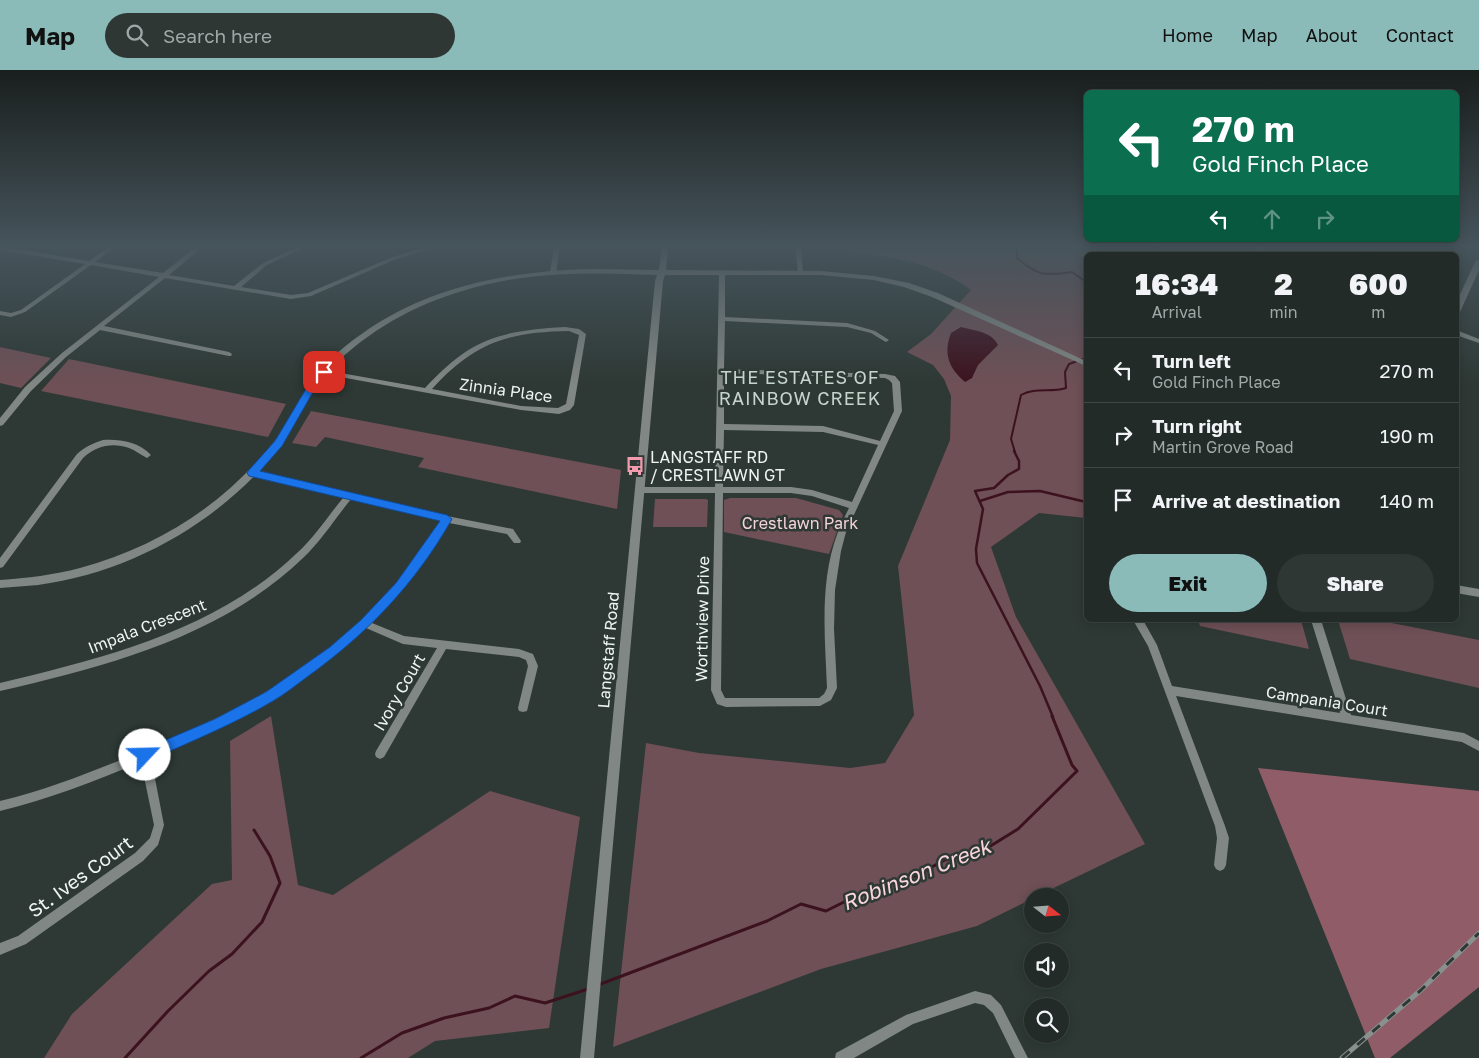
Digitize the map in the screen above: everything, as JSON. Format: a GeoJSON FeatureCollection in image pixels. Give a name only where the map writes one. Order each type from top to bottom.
{"type":"FeatureCollection","features":[{"type":"Feature","properties":{"kind":"street"},"geometry":{"type":"LineString","coordinates":[[0,312],[11,315],[23,311],[49,292]]}},
{"type":"Feature","properties":{"kind":"street"},"geometry":{"type":"LineString","coordinates":[[0,424],[28,389],[64,355],[142,292]]}},
{"type":"Feature","properties":{"kind":"street"},"geometry":{"type":"LineString","coordinates":[[261,292],[291,297],[302,297],[314,292]]}},
{"type":"Feature","properties":{"kind":"street"},"geometry":{"type":"LineString","coordinates":[[0,584],[22,583],[65,576],[125,557],[151,545],[197,519],[232,492],[278,444],[309,391],[338,357],[363,336],[390,319],[421,303],[451,292]]}},
{"type":"Feature","properties":{"kind":"street","name":"Langstaff Road"},"geometry":{"type":"LineString","coordinates":[[587,1058],[658,292]]}},
{"type":"Feature","properties":{"kind":"street"},"geometry":{"type":"LineString","coordinates":[[719,490],[722,292]]}},
{"type":"Feature","properties":{"kind":"street"},"geometry":{"type":"LineString","coordinates":[[926,292],[992,320],[1084,363]]}},
{"type":"Feature","properties":{"kind":"street"},"geometry":{"type":"LineString","coordinates":[[1459,305],[1465,292]]}},
{"type":"Feature","properties":{"kind":"street"},"geometry":{"type":"LineString","coordinates":[[722,319],[847,325],[873,332],[886,340]]}},
{"type":"Feature","properties":{"kind":"street"},"geometry":{"type":"LineString","coordinates":[[98,327],[229,354]]}},
{"type":"Feature","properties":{"kind":"street","name":"Zinnia Place"},"geometry":{"type":"LineString","coordinates":[[324,372],[521,408],[564,410],[570,404],[583,334],[576,330],[540,330],[513,334],[491,341],[459,358],[446,368],[428,391]]}},
{"type":"Feature","properties":{"kind":"street"},"geometry":{"type":"LineString","coordinates":[[1459,333],[1479,341]]}},
{"type":"Feature","properties":{"kind":"street","name":"Worthview Drive"},"geometry":{"type":"LineString","coordinates":[[719,490],[716,690],[721,701],[726,703],[820,702],[828,697],[832,688],[828,651],[831,580],[837,546],[898,411],[896,382],[892,378],[721,370]]}},
{"type":"Feature","properties":{"kind":"street"},"geometry":{"type":"LineString","coordinates":[[720,427],[823,429],[883,444]]}},
{"type":"Feature","properties":{"kind":"street"},"geometry":{"type":"LineString","coordinates":[[0,565],[80,456],[89,447],[106,442],[138,448],[147,455]]}},
{"type":"Feature","properties":{"kind":"street"},"geometry":{"type":"LineString","coordinates":[[252,473],[447,519],[510,531],[517,541]]}},
{"type":"Feature","properties":{"kind":"street"},"geometry":{"type":"LineString","coordinates":[[640,490],[802,491],[854,506]]}},
{"type":"Feature","properties":{"kind":"street","name":"Impala Crescent"},"geometry":{"type":"LineString","coordinates":[[0,687],[66,672],[126,654],[201,623],[257,592],[300,556],[350,495]]}},
{"type":"Feature","properties":{"kind":"street"},"geometry":{"type":"LineString","coordinates":[[0,806],[81,782],[220,723],[270,696],[334,650],[366,624],[400,587],[447,519]]}},
{"type":"Feature","properties":{"kind":"street"},"geometry":{"type":"LineString","coordinates":[[1459,590],[1479,593]]}},
{"type":"Feature","properties":{"kind":"street"},"geometry":{"type":"LineString","coordinates":[[1139,622],[1152,645],[1220,826],[1223,838],[1220,865]]}},
{"type":"Feature","properties":{"kind":"street"},"geometry":{"type":"LineString","coordinates":[[1317,622],[1347,720]]}},
{"type":"Feature","properties":{"kind":"street"},"geometry":{"type":"LineString","coordinates":[[366,624],[403,640],[443,646],[519,653],[530,657],[533,666],[523,708]]}},
{"type":"Feature","properties":{"kind":"street","name":"Ivory Court"},"geometry":{"type":"LineString","coordinates":[[380,754],[443,646]]}},
{"type":"Feature","properties":{"kind":"street","name":"Campania Court"},"geometry":{"type":"LineString","coordinates":[[1168,690],[1464,738],[1479,746]]}},
{"type":"Feature","properties":{"kind":"street","name":"St. Ives Court"},"geometry":{"type":"LineString","coordinates":[[0,949],[22,940],[139,857],[154,842],[159,825],[145,755]]}},
{"type":"Feature","properties":{"kind":"street"},"geometry":{"type":"LineString","coordinates":[[840,1058],[910,1019],[975,997],[987,999],[997,1009],[1022,1058]]}},
{"type":"Feature","properties":{"kind":"green space"},"geometry":{"type":"Polygon","coordinates":[[[969,292],[1084,292],[1084,518],[1039,513],[991,547],[1016,617],[1145,844],[1054,888],[1024,888],[1024,903],[977,926],[821,969],[613,1047],[646,743],[699,753],[850,768],[885,763],[914,715],[898,566],[950,440],[951,396],[944,379],[933,365],[907,352],[931,334],[969,292]]]}},
{"type":"Feature","properties":{"kind":"green space"},"geometry":{"type":"Polygon","coordinates":[[[0,347],[51,358],[21,388],[0,383],[0,347]]]}},
{"type":"Feature","properties":{"kind":"green space"},"geometry":{"type":"Polygon","coordinates":[[[69,359],[286,404],[268,437],[41,391],[69,359]]]}},
{"type":"Feature","properties":{"kind":"green space"},"geometry":{"type":"Polygon","coordinates":[[[311,411],[621,470],[617,509],[418,467],[424,458],[325,437],[316,447],[292,443],[311,411]]]}},
{"type":"Feature","properties":{"kind":"green space","name":"Crestlawn Park"},"geometry":{"type":"Polygon","coordinates":[[[730,498],[796,498],[839,510],[843,515],[829,554],[724,532],[724,500],[730,498]]]}},
{"type":"Feature","properties":{"kind":"green space"},"geometry":{"type":"Polygon","coordinates":[[[655,499],[708,500],[707,527],[653,527],[655,499]]]}},
{"type":"Feature","properties":{"kind":"green space"},"geometry":{"type":"Polygon","coordinates":[[[1199,622],[1302,622],[1309,649],[1200,626],[1199,622]]]}},
{"type":"Feature","properties":{"kind":"green space"},"geometry":{"type":"Polygon","coordinates":[[[1339,622],[1386,622],[1479,640],[1479,688],[1350,659],[1339,622]]]}},
{"type":"Feature","properties":{"kind":"green space"},"geometry":{"type":"Polygon","coordinates":[[[271,716],[298,885],[333,895],[490,791],[580,817],[549,1028],[435,1041],[408,1058],[44,1058],[72,1014],[212,884],[232,880],[230,741],[271,716]]]}},
{"type":"Feature","properties":{"kind":"shaded area"},"geometry":{"type":"Polygon","coordinates":[[[961,327],[987,334],[998,345],[978,365],[972,378],[965,382],[951,366],[948,354],[951,333],[961,327]]]}},
{"type":"Feature","properties":{"kind":"shaded area"},"geometry":{"type":"Polygon","coordinates":[[[1258,768],[1479,791],[1479,987],[1390,1058],[1375,1058],[1258,768]]]}},
{"type":"Feature","properties":{"kind":"waterway","name":"Robinson Creek"},"geometry":{"type":"LineString","coordinates":[[1015,452],[1011,439],[1021,395],[1032,391],[1066,388],[1065,372],[1069,364],[1084,359]]}},
{"type":"Feature","properties":{"kind":"waterway","name":"Robinson Creek"},"geometry":{"type":"LineString","coordinates":[[1014,451],[1019,461],[1019,469],[1008,475],[994,488],[975,491],[983,509],[976,549],[977,563],[1040,686],[1053,717]]}},
{"type":"Feature","properties":{"kind":"waterway"},"geometry":{"type":"LineString","coordinates":[[980,501],[1008,492],[1040,491],[1084,502]]}},
{"type":"Feature","properties":{"kind":"waterway","name":"Robinson Creek"},"geometry":{"type":"LineString","coordinates":[[598,985],[767,921],[801,904],[826,911],[874,887],[915,876],[956,854],[984,850],[1018,829],[1077,771],[1072,765],[1052,716]]}},
{"type":"Feature","properties":{"kind":"waterway"},"geometry":{"type":"LineString","coordinates":[[125,1058],[168,1011],[209,971],[232,954],[262,922],[280,883],[270,856],[254,830]]}},
{"type":"Feature","properties":{"kind":"waterway","name":"Robinson Creek"},"geometry":{"type":"LineString","coordinates":[[361,1058],[402,1033],[444,1018],[489,1008],[515,996],[545,1003],[588,989]]}},
{"type":"Feature","properties":{"kind":"railway"},"geometry":{"type":"LineString","coordinates":[[1342,1058],[1421,990],[1479,933]]}},
{"type":"Feature","properties":{"kind":"place","name":"LANGSTAFF RD / CRESTLAWN GT"},"geometry":{"type":"Point","coordinates":[635,466]}},
{"type":"Feature","properties":{"kind":"district","name":"THE ESTATES OF RAINBOW CREEK"},"geometry":{"type":"Point","coordinates":[800,387]}},
{"type":"Feature","properties":{"kind":"route"},"geometry":{"type":"LineString","coordinates":[[145,755],[220,723],[270,696],[334,650],[366,624],[400,587],[447,519],[252,473],[267,458],[287,432],[309,391],[324,372]]}}]}
